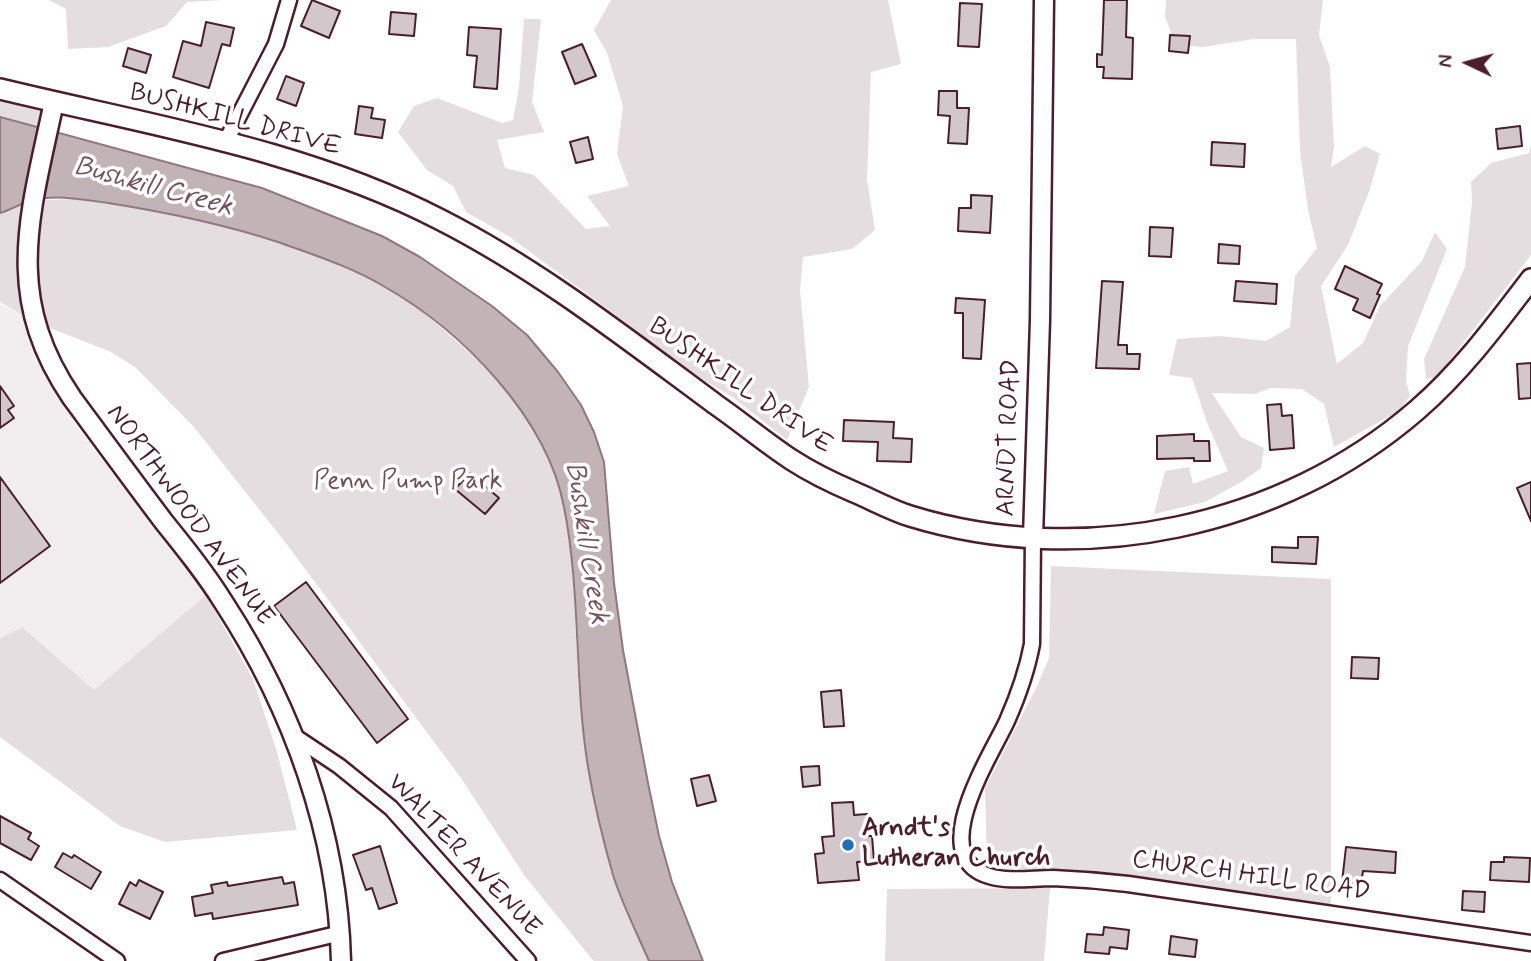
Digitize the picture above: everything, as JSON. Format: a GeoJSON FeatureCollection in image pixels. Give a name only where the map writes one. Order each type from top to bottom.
{"type":"FeatureCollection","features":[{"type":"Feature","properties":{"kind":"main road","name":"BUSHKILL DRIVE"},"geometry":{"type":"LineString","coordinates":[[0,89],[226,141],[346,178],[427,213],[504,254],[576,302],[794,461],[834,483],[906,514],[960,528],[1033,537],[1130,536],[1220,516],[1295,489],[1344,462],[1416,411],[1472,354],[1531,279]]}},
{"type":"Feature","properties":{"kind":"street"},"geometry":{"type":"LineString","coordinates":[[226,141],[276,44],[289,0]]}},
{"type":"Feature","properties":{"kind":"street","name":"ARNDT ROAD"},"geometry":{"type":"LineString","coordinates":[[968,862],[962,833],[967,806],[981,771],[1016,701],[1032,644],[1044,0]]}},
{"type":"Feature","properties":{"kind":"street","name":"NORTHWOOD AVENUE"},"geometry":{"type":"LineString","coordinates":[[54,102],[31,217],[27,284],[34,321],[57,376],[223,601],[270,681],[294,736],[329,852],[337,894],[341,961]]}},
{"type":"Feature","properties":{"kind":"street","name":"WALTER AVENUE"},"geometry":{"type":"LineString","coordinates":[[294,736],[339,766],[391,808],[528,961]]}},
{"type":"Feature","properties":{"kind":"street","name":"CHURCH HILL ROAD"},"geometry":{"type":"LineString","coordinates":[[968,862],[980,873],[999,878],[1081,879],[1128,884],[1531,943]]}},
{"type":"Feature","properties":{"kind":"street"},"geometry":{"type":"LineString","coordinates":[[0,880],[117,961]]}},
{"type":"Feature","properties":{"kind":"street"},"geometry":{"type":"LineString","coordinates":[[223,961],[341,933]]}},
{"type":"Feature","properties":{"kind":"shaded area"},"geometry":{"type":"Polygon","coordinates":[[[0,304],[27,317],[40,363],[78,428],[206,595],[94,690],[24,627],[0,638],[0,304]]]}},
{"type":"Feature","properties":{"kind":"green space"},"geometry":{"type":"Polygon","coordinates":[[[49,0],[224,0],[187,2],[166,26],[108,47],[68,49],[66,9],[49,0]]]}},
{"type":"Feature","properties":{"kind":"green space"},"geometry":{"type":"Polygon","coordinates":[[[611,0],[888,0],[901,64],[871,72],[867,180],[875,230],[852,249],[803,257],[800,290],[809,387],[787,440],[734,398],[702,379],[510,237],[466,212],[453,186],[427,170],[398,132],[414,106],[437,98],[502,123],[513,120],[519,87],[524,19],[541,19],[532,102],[544,132],[497,140],[505,168],[534,175],[586,229],[610,226],[587,196],[629,186],[617,154],[623,106],[607,53],[594,30],[611,0]]]}},
{"type":"Feature","properties":{"kind":"green space"},"geometry":{"type":"Polygon","coordinates":[[[1166,0],[1323,0],[1319,35],[1330,67],[1334,147],[1331,167],[1365,146],[1380,154],[1370,189],[1348,245],[1321,286],[1337,364],[1363,343],[1380,306],[1422,261],[1435,232],[1447,249],[1408,346],[1406,381],[1410,396],[1399,411],[1334,447],[1324,404],[1302,389],[1270,388],[1255,394],[1212,393],[1241,437],[1264,448],[1261,468],[1205,502],[1154,514],[1165,471],[1189,467],[1193,484],[1228,471],[1192,378],[1169,375],[1177,339],[1221,336],[1266,341],[1290,327],[1295,276],[1317,248],[1308,210],[1300,151],[1296,39],[1254,39],[1203,47],[1176,45],[1165,17],[1166,0]]]}},
{"type":"Feature","properties":{"kind":"green space"},"geometry":{"type":"Polygon","coordinates":[[[0,89],[54,102],[48,130],[0,117],[0,89]]]}},
{"type":"Feature","properties":{"kind":"green space"},"geometry":{"type":"Polygon","coordinates":[[[1531,145],[1531,255],[1436,378],[1426,378],[1424,359],[1465,267],[1472,202],[1471,182],[1491,163],[1529,153],[1531,145]]]}},
{"type":"Feature","properties":{"kind":"green space","name":"Penn Pump Park"},"geometry":{"type":"Polygon","coordinates":[[[79,199],[236,229],[312,253],[349,268],[396,293],[429,317],[486,368],[516,403],[541,443],[559,485],[571,558],[581,712],[593,795],[614,876],[649,961],[594,961],[591,958],[524,875],[461,778],[285,542],[193,426],[135,367],[109,351],[34,322],[0,302],[0,213],[34,200],[79,199]]]}},
{"type":"Feature","properties":{"kind":"green space"},"geometry":{"type":"Polygon","coordinates":[[[1051,566],[1331,579],[1331,907],[1097,871],[987,868],[985,788],[1049,658],[1051,566]]]}},
{"type":"Feature","properties":{"kind":"green space"},"geometry":{"type":"Polygon","coordinates":[[[206,595],[253,679],[277,752],[297,830],[165,842],[120,826],[0,737],[0,638],[23,627],[94,690],[206,595]]]}},
{"type":"Feature","properties":{"kind":"green space"},"geometry":{"type":"Polygon","coordinates":[[[1050,888],[1044,961],[885,961],[887,889],[1050,888]]]}},
{"type":"Feature","properties":{"kind":"water","name":"Bushkill Creek"},"geometry":{"type":"Polygon","coordinates":[[[0,117],[262,188],[382,236],[420,257],[492,306],[527,335],[558,372],[581,405],[604,462],[614,583],[623,650],[648,783],[672,882],[703,961],[649,961],[617,886],[588,767],[573,571],[564,507],[555,474],[540,441],[497,380],[471,352],[414,305],[346,267],[278,242],[172,215],[70,198],[33,200],[0,213],[0,117]]]}},
{"type":"Feature","properties":{"kind":"building"},"geometry":{"type":"Polygon","coordinates":[[[312,0],[340,11],[329,38],[301,26],[312,0]]]}},
{"type":"Feature","properties":{"kind":"building"},"geometry":{"type":"Polygon","coordinates":[[[1104,0],[1127,0],[1126,37],[1133,38],[1132,79],[1103,78],[1104,67],[1097,67],[1097,54],[1102,55],[1104,0]]]}},
{"type":"Feature","properties":{"kind":"building"},"geometry":{"type":"Polygon","coordinates":[[[960,3],[982,4],[979,47],[958,46],[960,3]]]}},
{"type":"Feature","properties":{"kind":"building"},"geometry":{"type":"Polygon","coordinates":[[[391,12],[416,14],[414,36],[389,34],[391,12]]]}},
{"type":"Feature","properties":{"kind":"building"},"geometry":{"type":"Polygon","coordinates":[[[206,22],[234,28],[230,46],[222,44],[209,88],[173,77],[183,41],[201,46],[206,22]]]}},
{"type":"Feature","properties":{"kind":"building"},"geometry":{"type":"Polygon","coordinates":[[[469,27],[501,29],[497,89],[474,87],[477,56],[467,55],[469,27]]]}},
{"type":"Feature","properties":{"kind":"building"},"geometry":{"type":"Polygon","coordinates":[[[1170,35],[1190,36],[1188,53],[1169,51],[1170,35]]]}},
{"type":"Feature","properties":{"kind":"building"},"geometry":{"type":"Polygon","coordinates":[[[582,44],[596,76],[575,84],[562,52],[582,44]]]}},
{"type":"Feature","properties":{"kind":"building"},"geometry":{"type":"Polygon","coordinates":[[[128,48],[151,55],[146,73],[123,66],[128,48]]]}},
{"type":"Feature","properties":{"kind":"building"},"geometry":{"type":"Polygon","coordinates":[[[286,76],[304,83],[296,106],[277,99],[286,76]]]}},
{"type":"Feature","properties":{"kind":"building"},"geometry":{"type":"Polygon","coordinates":[[[939,91],[957,91],[957,108],[969,108],[967,144],[948,143],[950,116],[938,115],[939,91]]]}},
{"type":"Feature","properties":{"kind":"building"},"geometry":{"type":"Polygon","coordinates":[[[359,106],[373,108],[371,118],[385,120],[382,138],[355,134],[359,106]]]}},
{"type":"Feature","properties":{"kind":"building"},"geometry":{"type":"Polygon","coordinates":[[[1520,126],[1522,146],[1498,149],[1496,129],[1520,126]]]}},
{"type":"Feature","properties":{"kind":"building"},"geometry":{"type":"Polygon","coordinates":[[[588,137],[593,159],[576,163],[570,142],[588,137]]]}},
{"type":"Feature","properties":{"kind":"building"},"geometry":{"type":"Polygon","coordinates":[[[1212,142],[1245,144],[1244,167],[1211,165],[1212,142]]]}},
{"type":"Feature","properties":{"kind":"building"},"geometry":{"type":"Polygon","coordinates":[[[971,195],[992,196],[990,233],[958,231],[959,208],[971,208],[971,195]]]}},
{"type":"Feature","properties":{"kind":"building"},"geometry":{"type":"Polygon","coordinates":[[[1150,227],[1173,228],[1171,257],[1149,256],[1150,227]]]}},
{"type":"Feature","properties":{"kind":"building"},"geometry":{"type":"Polygon","coordinates":[[[1219,244],[1240,246],[1239,264],[1218,263],[1219,244]]]}},
{"type":"Feature","properties":{"kind":"building"},"geometry":{"type":"Polygon","coordinates":[[[1345,266],[1382,284],[1370,318],[1353,310],[1358,299],[1335,289],[1345,266]]]}},
{"type":"Feature","properties":{"kind":"building"},"geometry":{"type":"Polygon","coordinates":[[[1102,281],[1123,282],[1118,345],[1127,345],[1127,354],[1140,354],[1139,369],[1096,368],[1102,281]]]}},
{"type":"Feature","properties":{"kind":"building"},"geometry":{"type":"Polygon","coordinates":[[[1236,281],[1277,284],[1276,304],[1234,301],[1236,281]]]}},
{"type":"Feature","properties":{"kind":"building"},"geometry":{"type":"Polygon","coordinates":[[[956,298],[985,300],[981,359],[963,358],[963,313],[955,313],[956,298]]]}},
{"type":"Feature","properties":{"kind":"building"},"geometry":{"type":"Polygon","coordinates":[[[1531,363],[1531,398],[1519,399],[1517,364],[1531,363]]]}},
{"type":"Feature","properties":{"kind":"building"},"geometry":{"type":"Polygon","coordinates":[[[0,386],[14,406],[8,410],[14,418],[0,428],[0,386]]]}},
{"type":"Feature","properties":{"kind":"building"},"geometry":{"type":"Polygon","coordinates":[[[1281,404],[1282,416],[1292,415],[1294,448],[1270,450],[1267,405],[1281,404]]]}},
{"type":"Feature","properties":{"kind":"building"},"geometry":{"type":"Polygon","coordinates":[[[844,420],[894,422],[893,438],[912,439],[911,462],[877,461],[878,442],[843,441],[844,420]]]}},
{"type":"Feature","properties":{"kind":"building"},"geometry":{"type":"Polygon","coordinates":[[[1194,434],[1194,441],[1209,441],[1210,461],[1194,461],[1194,458],[1157,459],[1157,436],[1194,434]]]}},
{"type":"Feature","properties":{"kind":"building"},"geometry":{"type":"Polygon","coordinates":[[[470,473],[499,498],[485,514],[455,489],[470,473]]]}},
{"type":"Feature","properties":{"kind":"building"},"geometry":{"type":"Polygon","coordinates":[[[0,477],[50,546],[0,583],[0,477]]]}},
{"type":"Feature","properties":{"kind":"building"},"geometry":{"type":"Polygon","coordinates":[[[1531,482],[1531,521],[1517,488],[1531,482]]]}},
{"type":"Feature","properties":{"kind":"building"},"geometry":{"type":"Polygon","coordinates":[[[1298,537],[1318,537],[1316,564],[1272,562],[1272,547],[1298,548],[1298,537]]]}},
{"type":"Feature","properties":{"kind":"building"},"geometry":{"type":"Polygon","coordinates":[[[306,582],[408,719],[377,743],[274,606],[306,582]]]}},
{"type":"Feature","properties":{"kind":"building"},"geometry":{"type":"Polygon","coordinates":[[[1352,657],[1379,658],[1378,679],[1351,678],[1352,657]]]}},
{"type":"Feature","properties":{"kind":"building"},"geometry":{"type":"Polygon","coordinates":[[[841,690],[844,726],[824,727],[821,692],[841,690]]]}},
{"type":"Feature","properties":{"kind":"building"},"geometry":{"type":"Polygon","coordinates":[[[819,766],[820,785],[803,787],[801,767],[819,766]]]}},
{"type":"Feature","properties":{"kind":"building"},"geometry":{"type":"Polygon","coordinates":[[[709,775],[716,801],[697,806],[691,779],[709,775]]]}},
{"type":"Feature","properties":{"kind":"building","name":"Arndt's Lutheran Church"},"geometry":{"type":"Polygon","coordinates":[[[853,802],[854,815],[867,814],[868,836],[872,836],[874,861],[857,862],[859,880],[818,883],[815,854],[824,853],[822,837],[834,836],[832,803],[853,802]]]}},
{"type":"Feature","properties":{"kind":"building"},"geometry":{"type":"Polygon","coordinates":[[[0,816],[31,833],[28,839],[39,846],[31,860],[0,843],[0,816]]]}},
{"type":"Feature","properties":{"kind":"building"},"geometry":{"type":"Polygon","coordinates":[[[380,846],[397,903],[379,909],[372,888],[366,890],[353,855],[380,846]]]}},
{"type":"Feature","properties":{"kind":"building"},"geometry":{"type":"Polygon","coordinates":[[[1346,847],[1396,852],[1395,873],[1363,871],[1361,884],[1342,882],[1346,847]]]}},
{"type":"Feature","properties":{"kind":"building"},"geometry":{"type":"Polygon","coordinates":[[[63,853],[72,858],[74,855],[101,872],[91,889],[55,867],[63,853]]]}},
{"type":"Feature","properties":{"kind":"building"},"geometry":{"type":"Polygon","coordinates":[[[1504,857],[1530,858],[1529,882],[1490,880],[1491,862],[1504,862],[1504,857]]]}},
{"type":"Feature","properties":{"kind":"building"},"geometry":{"type":"Polygon","coordinates":[[[282,877],[284,884],[294,882],[298,905],[213,919],[212,913],[195,916],[192,897],[213,893],[211,885],[227,882],[228,886],[282,877]]]}},
{"type":"Feature","properties":{"kind":"building"},"geometry":{"type":"Polygon","coordinates":[[[139,880],[163,892],[150,919],[119,904],[130,882],[136,886],[139,880]]]}},
{"type":"Feature","properties":{"kind":"building"},"geometry":{"type":"Polygon","coordinates":[[[1463,891],[1485,892],[1484,912],[1462,910],[1463,891]]]}},
{"type":"Feature","properties":{"kind":"building"},"geometry":{"type":"Polygon","coordinates":[[[1104,927],[1129,930],[1127,949],[1110,947],[1109,954],[1085,952],[1087,934],[1103,935],[1104,927]]]}},
{"type":"Feature","properties":{"kind":"building"},"geometry":{"type":"Polygon","coordinates":[[[1171,936],[1197,940],[1195,957],[1169,954],[1171,936]]]}},
{"type":"Feature","properties":{"kind":"place","name":"Arndt's Lutheran Church"},"geometry":{"type":"Point","coordinates":[848,845]}}]}
